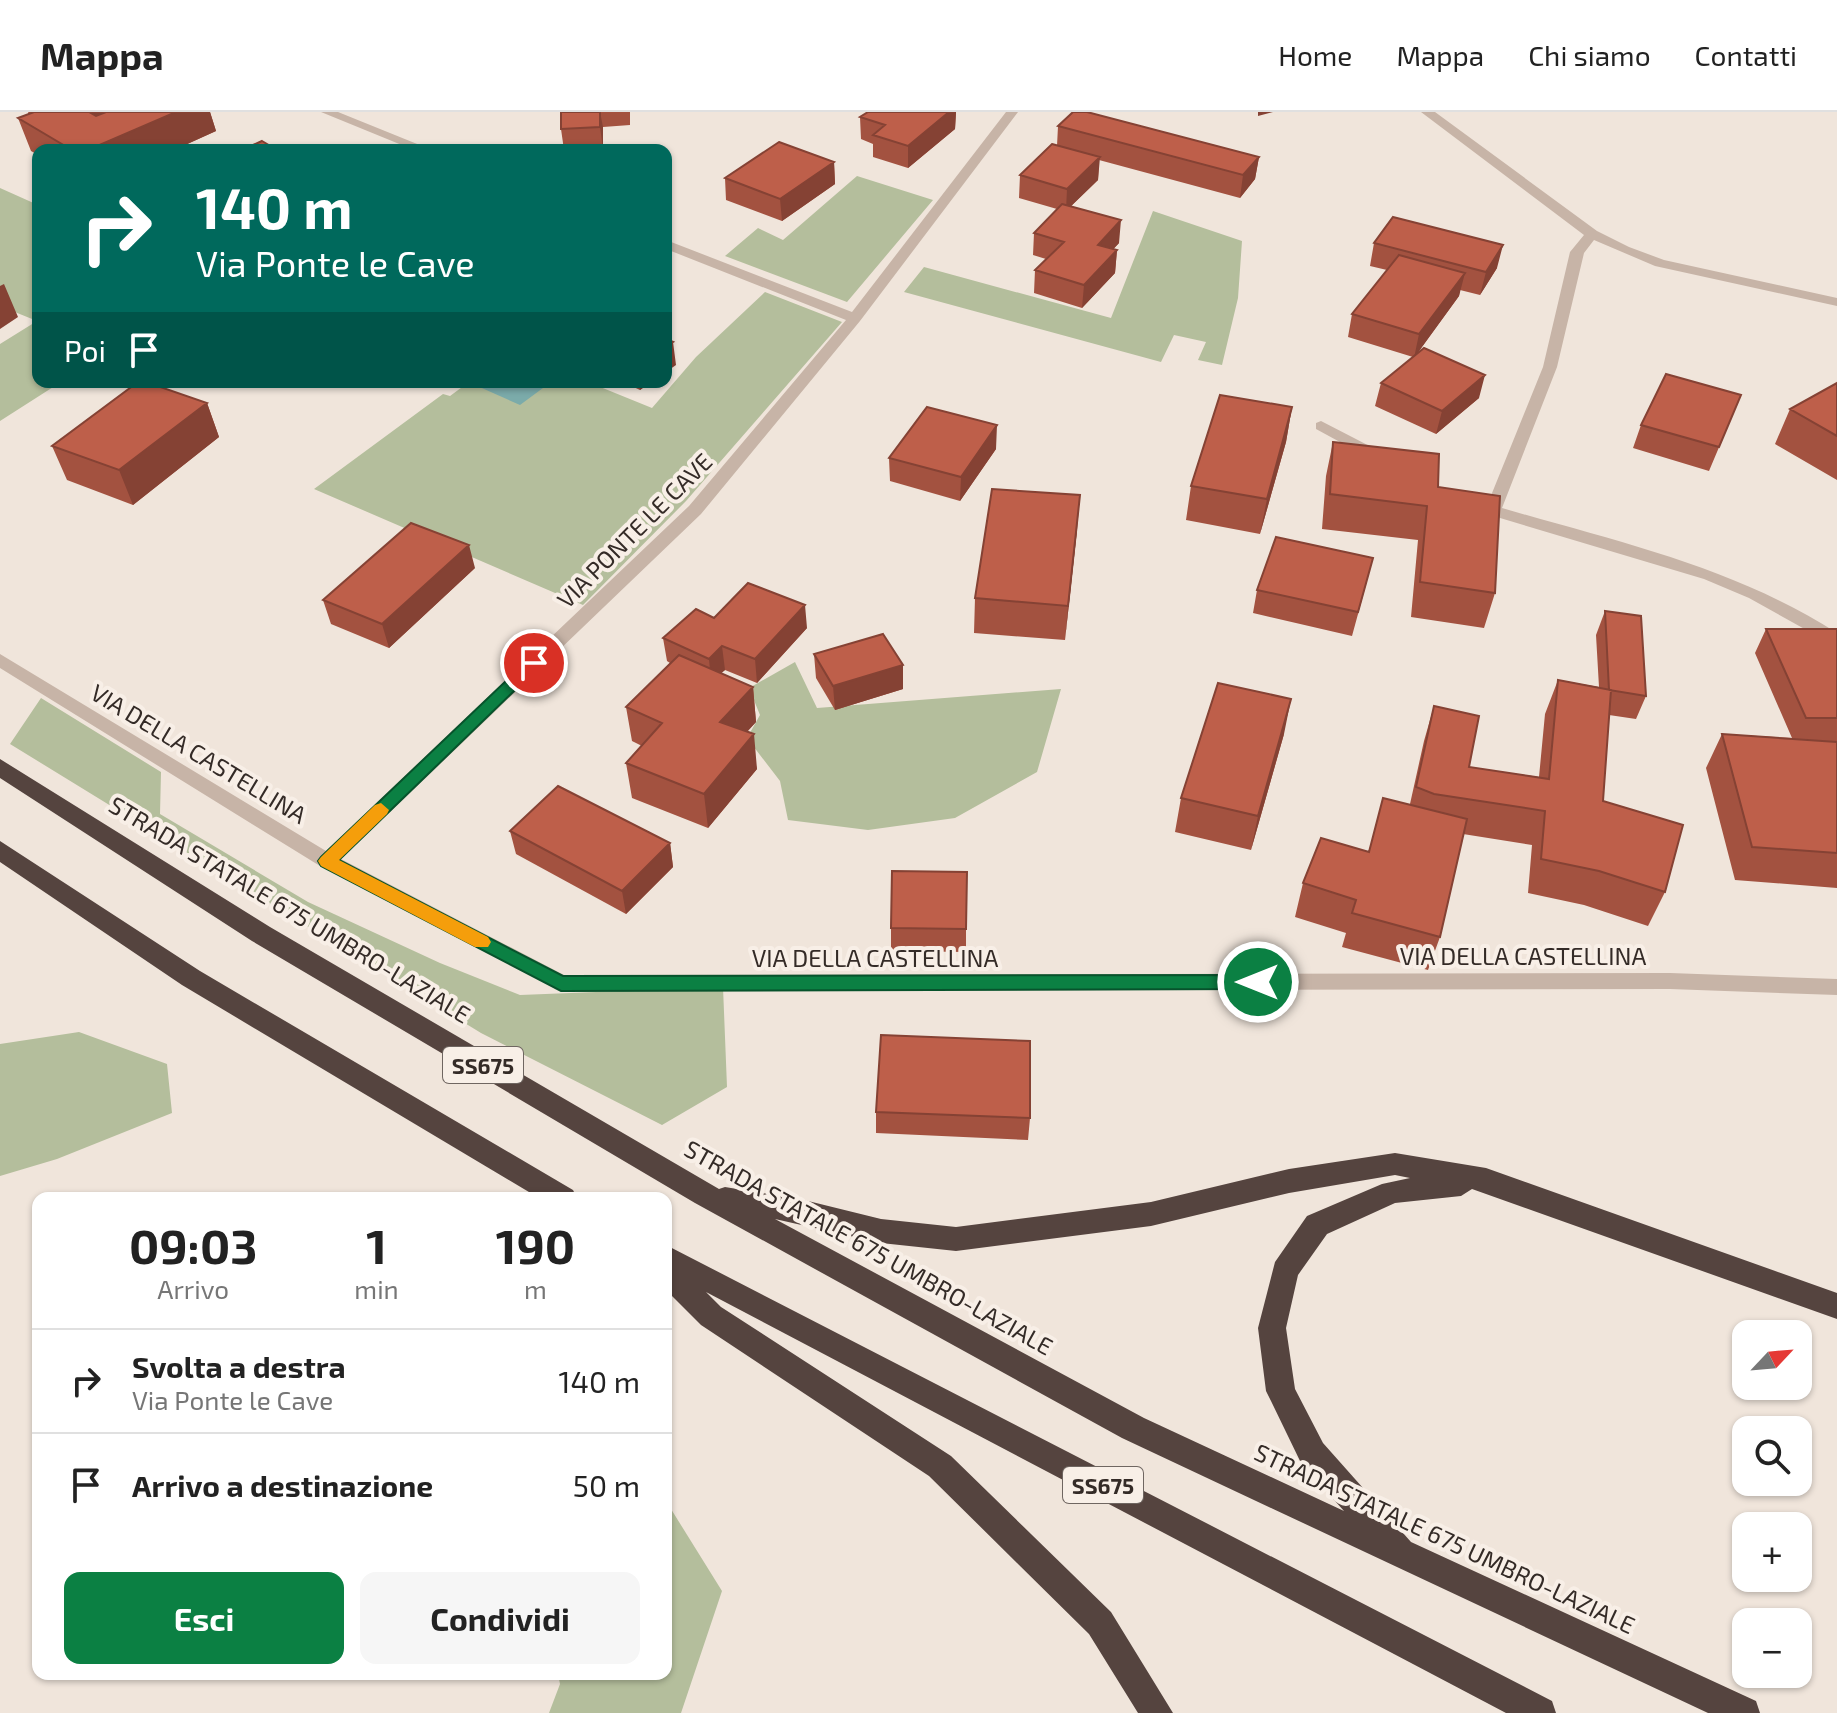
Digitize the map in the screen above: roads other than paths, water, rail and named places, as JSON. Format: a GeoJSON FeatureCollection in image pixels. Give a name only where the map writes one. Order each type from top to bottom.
{"type":"FeatureCollection","features":[{"type":"Feature","properties":{"kind":"highway","name":"STRADA STATALE 675 UMBRO-LAZIALE"},"geometry":{"type":"LineString","coordinates":[[0,767],[261,934],[705,1195],[1133,1428],[1744,1713]]}},
{"type":"Feature","properties":{"kind":"highway"},"geometry":{"type":"LineString","coordinates":[[0,850],[191,978],[553,1192]]}},
{"type":"Feature","properties":{"kind":"highway"},"geometry":{"type":"LineString","coordinates":[[705,1195],[804,1212],[881,1231],[956,1239],[1151,1214],[1289,1181],[1395,1164],[1486,1180],[1837,1306]]}},
{"type":"Feature","properties":{"kind":"highway"},"geometry":{"type":"LineString","coordinates":[[1405,1556],[1312,1453],[1281,1391],[1272,1328],[1285,1271],[1317,1225],[1392,1192],[1486,1180]]}},
{"type":"Feature","properties":{"kind":"highway","name":"SS675"},"geometry":{"type":"LineString","coordinates":[[672,1260],[1540,1713]]}},
{"type":"Feature","properties":{"kind":"highway"},"geometry":{"type":"LineString","coordinates":[[672,1277],[711,1316],[940,1466],[1100,1623],[1157,1713]]}},
{"type":"Feature","properties":{"kind":"street"},"geometry":{"type":"LineString","coordinates":[[327,112],[410,144]]}},
{"type":"Feature","properties":{"kind":"street","name":"VIA PONTE LE CAVE"},"geometry":{"type":"LineString","coordinates":[[327,861],[695,510],[855,318],[1012,112]]}},
{"type":"Feature","properties":{"kind":"street"},"geometry":{"type":"LineString","coordinates":[[1427,112],[1592,234],[1624,250],[1660,263],[1837,302]]}},
{"type":"Feature","properties":{"kind":"street"},"geometry":{"type":"LineString","coordinates":[[1493,511],[1550,367],[1577,252],[1592,234]]}},
{"type":"Feature","properties":{"kind":"street"},"geometry":{"type":"LineString","coordinates":[[672,246],[855,318]]}},
{"type":"Feature","properties":{"kind":"street"},"geometry":{"type":"LineString","coordinates":[[1321,426],[1391,464]]}},
{"type":"Feature","properties":{"kind":"street"},"geometry":{"type":"LineString","coordinates":[[1461,501],[1707,574],[1807,619],[1837,641]]}},
{"type":"Feature","properties":{"kind":"street","name":"VIA DELLA CASTELLINA"},"geometry":{"type":"LineString","coordinates":[[0,660],[327,861],[561,983],[1670,981],[1837,987]]}},
{"type":"Feature","properties":{"kind":"water"},"geometry":{"type":"Polygon","coordinates":[[[482,388],[543,388],[520,405],[482,388]]]}}]}
